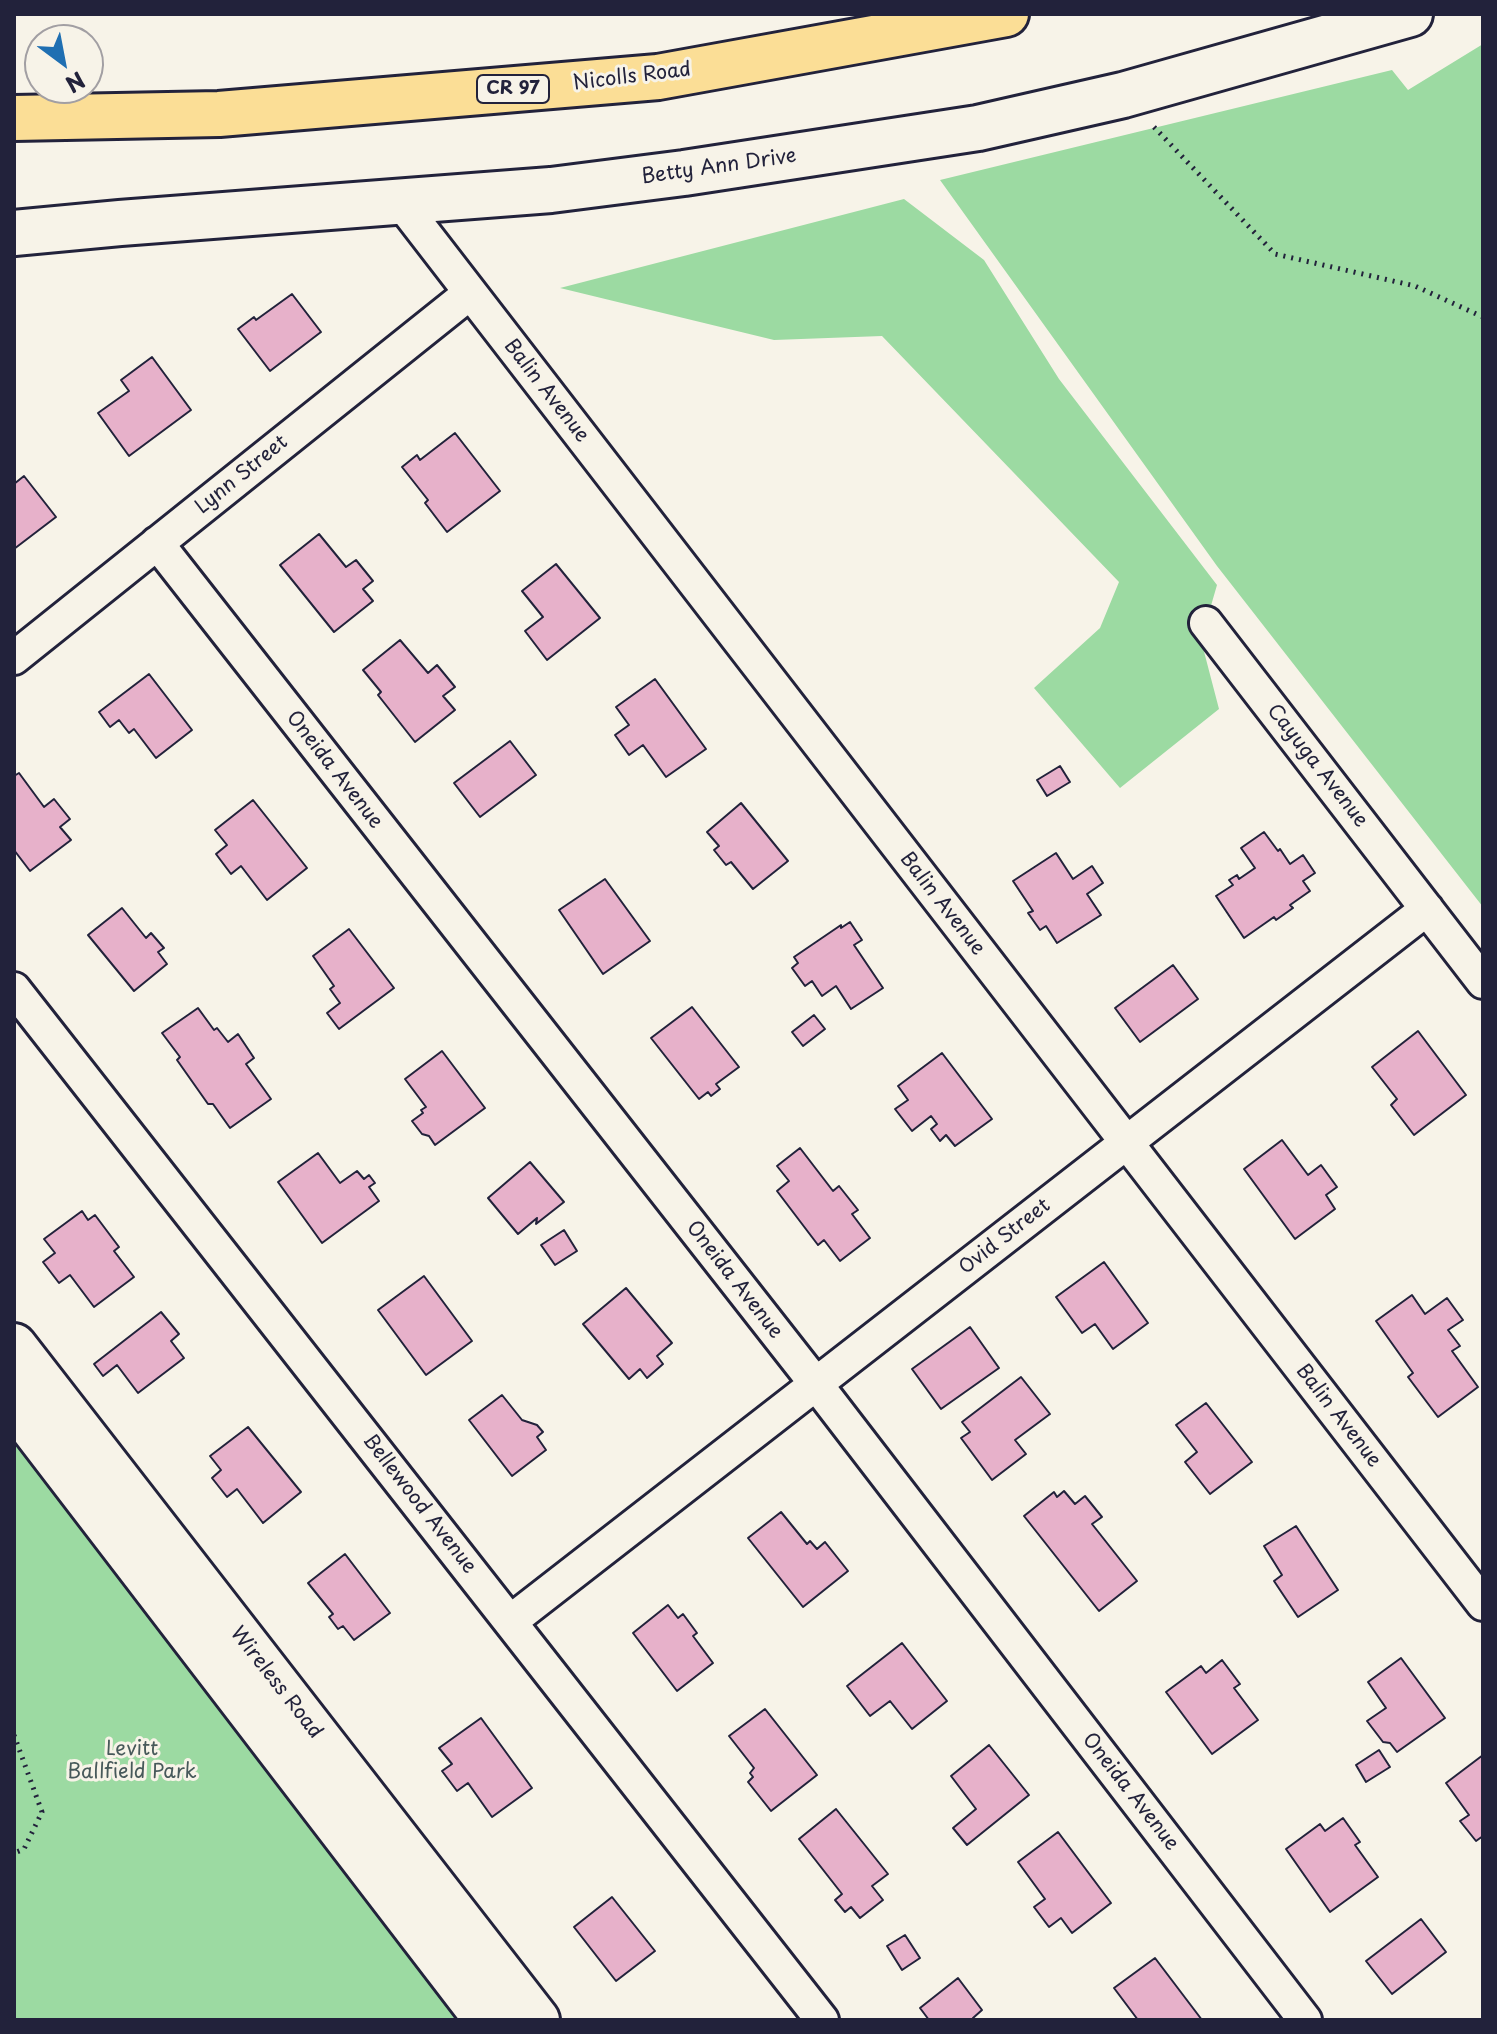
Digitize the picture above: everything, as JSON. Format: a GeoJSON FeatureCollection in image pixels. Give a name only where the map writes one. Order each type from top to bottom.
{"type":"FeatureCollection","features":[{"type":"Feature","properties":{"kind":"highway","name":"Nicolls Road"},"geometry":{"type":"LineString","coordinates":[[14,118],[219,114],[658,77],[1006,14]]}},
{"type":"Feature","properties":{"kind":"main road","name":"Betty Ann Drive"},"geometry":{"type":"LineString","coordinates":[[14,233],[551,190],[978,128],[1123,95],[1410,14]]}},
{"type":"Feature","properties":{"kind":"main road","name":"Wireless Road"},"geometry":{"type":"LineString","coordinates":[[14,1346],[537,2020]]}},
{"type":"Feature","properties":{"kind":"main road","name":"Wireless Road"},"geometry":{"type":"LineString","coordinates":[[14,1403],[487,2020]]}},
{"type":"Feature","properties":{"kind":"street","name":"Balin Avenue"},"geometry":{"type":"LineString","coordinates":[[402,204],[1483,1604]]}},
{"type":"Feature","properties":{"kind":"street","name":"Lynn Street"},"geometry":{"type":"LineString","coordinates":[[14,658],[470,293]]}},
{"type":"Feature","properties":{"kind":"street","name":"Oneida Avenue"},"geometry":{"type":"LineString","coordinates":[[157,543],[816,1384],[1305,2020]]}},
{"type":"Feature","properties":{"kind":"street","name":"Cayuga Avenue"},"geometry":{"type":"LineString","coordinates":[[1206,623],[1427,909]]}},
{"type":"Feature","properties":{"kind":"street","name":"Ovid Street"},"geometry":{"type":"LineString","coordinates":[[511,1621],[1427,909]]}},
{"type":"Feature","properties":{"kind":"street"},"geometry":{"type":"LineString","coordinates":[[1427,909],[1483,982]]}},
{"type":"Feature","properties":{"kind":"street","name":"Bellewood Avenue"},"geometry":{"type":"LineString","coordinates":[[14,989],[822,2020]]}},
{"type":"Feature","properties":{"kind":"path"},"geometry":{"type":"LineString","coordinates":[[1123,95],[1275,254],[1415,286],[1483,317]]}},
{"type":"Feature","properties":{"kind":"path"},"geometry":{"type":"LineString","coordinates":[[14,1735],[42,1812],[24,1849],[14,1853]]}},
{"type":"Feature","properties":{"kind":"green space"},"geometry":{"type":"Polygon","coordinates":[[[1483,44],[1483,907],[1217,566],[940,180],[1392,70],[1408,90],[1483,44]]]}},
{"type":"Feature","properties":{"kind":"green space"},"geometry":{"type":"Polygon","coordinates":[[[904,199],[984,260],[1059,379],[1217,585],[1201,640],[1219,709],[1120,788],[1034,688],[1100,628],[1119,582],[882,336],[774,340],[560,288],[904,199]]]}},
{"type":"Feature","properties":{"kind":"green space","name":"Levitt Ballfield Park"},"geometry":{"type":"Polygon","coordinates":[[[14,1421],[303,1791],[288,1801],[463,2020],[14,2020],[14,1421]]]}},
{"type":"Feature","properties":{"kind":"building"},"geometry":{"type":"Polygon","coordinates":[[[292,294],[321,332],[270,371],[238,329],[292,294]]]}},
{"type":"Feature","properties":{"kind":"building"},"geometry":{"type":"Polygon","coordinates":[[[152,357],[191,410],[129,456],[98,413],[129,391],[121,380],[152,357]]]}},
{"type":"Feature","properties":{"kind":"building"},"geometry":{"type":"Polygon","coordinates":[[[455,433],[500,491],[447,532],[425,503],[428,500],[402,467],[417,455],[420,460],[455,433]]]}},
{"type":"Feature","properties":{"kind":"building"},"geometry":{"type":"Polygon","coordinates":[[[24,476],[56,517],[14,549],[14,484],[24,476]]]}},
{"type":"Feature","properties":{"kind":"building"},"geometry":{"type":"Polygon","coordinates":[[[319,534],[346,567],[356,560],[373,581],[363,589],[373,601],[334,632],[280,565],[319,534]]]}},
{"type":"Feature","properties":{"kind":"building"},"geometry":{"type":"Polygon","coordinates":[[[556,564],[600,618],[547,660],[525,631],[543,617],[522,591],[556,564]]]}},
{"type":"Feature","properties":{"kind":"building"},"geometry":{"type":"Polygon","coordinates":[[[400,640],[428,673],[437,665],[455,687],[443,696],[455,710],[415,742],[378,695],[381,692],[363,670],[400,640]]]}},
{"type":"Feature","properties":{"kind":"building"},"geometry":{"type":"Polygon","coordinates":[[[149,674],[192,730],[156,758],[134,729],[129,733],[119,720],[110,727],[99,712],[149,674]]]}},
{"type":"Feature","properties":{"kind":"building"},"geometry":{"type":"Polygon","coordinates":[[[655,679],[706,749],[666,777],[643,745],[629,755],[615,735],[629,725],[616,707],[655,679]]]}},
{"type":"Feature","properties":{"kind":"building"},"geometry":{"type":"Polygon","coordinates":[[[510,741],[536,775],[480,817],[454,783],[510,741]]]}},
{"type":"Feature","properties":{"kind":"building"},"geometry":{"type":"Polygon","coordinates":[[[1060,766],[1070,782],[1047,796],[1037,780],[1060,766]]]}},
{"type":"Feature","properties":{"kind":"building"},"geometry":{"type":"Polygon","coordinates":[[[19,773],[44,807],[54,799],[70,819],[60,827],[71,840],[30,871],[14,850],[14,776],[19,773]]]}},
{"type":"Feature","properties":{"kind":"building"},"geometry":{"type":"Polygon","coordinates":[[[253,800],[307,868],[267,900],[241,866],[231,874],[216,854],[227,845],[215,830],[253,800]]]}},
{"type":"Feature","properties":{"kind":"building"},"geometry":{"type":"Polygon","coordinates":[[[741,803],[788,861],[753,889],[731,862],[726,865],[714,850],[719,846],[707,832],[741,803]]]}},
{"type":"Feature","properties":{"kind":"building"},"geometry":{"type":"Polygon","coordinates":[[[1264,832],[1290,864],[1303,855],[1315,873],[1303,881],[1310,891],[1290,905],[1293,908],[1244,938],[1216,896],[1233,885],[1229,880],[1237,875],[1239,879],[1255,868],[1241,848],[1264,832]]]}},
{"type":"Feature","properties":{"kind":"building"},"geometry":{"type":"Polygon","coordinates":[[[1056,853],[1073,879],[1092,866],[1103,883],[1087,894],[1101,915],[1057,943],[1046,926],[1040,930],[1028,913],[1033,911],[1013,881],[1056,853]]]}},
{"type":"Feature","properties":{"kind":"building"},"geometry":{"type":"Polygon","coordinates":[[[605,879],[650,941],[603,974],[559,910],[605,879]]]}},
{"type":"Feature","properties":{"kind":"building"},"geometry":{"type":"Polygon","coordinates":[[[122,908],[146,938],[151,933],[164,948],[158,952],[167,964],[134,991],[88,935],[122,908]]]}},
{"type":"Feature","properties":{"kind":"building"},"geometry":{"type":"Polygon","coordinates":[[[850,922],[862,940],[854,945],[883,988],[851,1009],[836,986],[822,996],[812,981],[805,986],[792,968],[798,963],[794,957],[850,922]]]}},
{"type":"Feature","properties":{"kind":"building"},"geometry":{"type":"Polygon","coordinates":[[[349,929],[394,988],[339,1029],[327,1013],[340,1003],[330,989],[334,986],[313,956],[349,929]]]}},
{"type":"Feature","properties":{"kind":"building"},"geometry":{"type":"Polygon","coordinates":[[[1173,965],[1198,999],[1140,1042],[1115,1008],[1173,965]]]}},
{"type":"Feature","properties":{"kind":"building"},"geometry":{"type":"Polygon","coordinates":[[[692,1007],[739,1067],[716,1084],[720,1089],[711,1096],[708,1092],[699,1099],[651,1038],[692,1007]]]}},
{"type":"Feature","properties":{"kind":"building"},"geometry":{"type":"Polygon","coordinates":[[[198,1008],[214,1030],[217,1028],[228,1042],[238,1034],[254,1058],[246,1064],[271,1099],[230,1128],[213,1104],[208,1104],[162,1033],[198,1008]]]}},
{"type":"Feature","properties":{"kind":"building"},"geometry":{"type":"Polygon","coordinates":[[[814,1015],[825,1029],[803,1046],[792,1032],[814,1015]]]}},
{"type":"Feature","properties":{"kind":"building"},"geometry":{"type":"Polygon","coordinates":[[[1418,1031],[1466,1095],[1414,1135],[1391,1105],[1397,1099],[1372,1067],[1418,1031]]]}},
{"type":"Feature","properties":{"kind":"building"},"geometry":{"type":"Polygon","coordinates":[[[442,1051],[485,1108],[435,1145],[412,1121],[426,1107],[405,1079],[442,1051]]]}},
{"type":"Feature","properties":{"kind":"building"},"geometry":{"type":"Polygon","coordinates":[[[942,1053],[992,1119],[955,1146],[946,1135],[940,1141],[931,1129],[937,1124],[931,1116],[912,1131],[895,1109],[908,1100],[898,1086],[942,1053]]]}},
{"type":"Feature","properties":{"kind":"building"},"geometry":{"type":"Polygon","coordinates":[[[1282,1140],[1308,1175],[1321,1165],[1337,1187],[1326,1195],[1335,1209],[1295,1239],[1244,1169],[1282,1140]]]}},
{"type":"Feature","properties":{"kind":"building"},"geometry":{"type":"Polygon","coordinates":[[[800,1148],[833,1191],[839,1186],[858,1210],[852,1214],[870,1238],[840,1261],[824,1240],[818,1245],[777,1191],[789,1181],[777,1166],[800,1148]]]}},
{"type":"Feature","properties":{"kind":"building"},"geometry":{"type":"Polygon","coordinates":[[[318,1153],[340,1183],[357,1171],[364,1179],[369,1175],[375,1183],[369,1187],[379,1201],[322,1243],[278,1182],[318,1153]]]}},
{"type":"Feature","properties":{"kind":"building"},"geometry":{"type":"Polygon","coordinates":[[[530,1162],[564,1202],[518,1234],[488,1198],[530,1162]]]}},
{"type":"Feature","properties":{"kind":"building"},"geometry":{"type":"Polygon","coordinates":[[[82,1211],[88,1220],[95,1215],[119,1247],[114,1251],[134,1277],[94,1307],[70,1275],[59,1283],[43,1262],[55,1253],[44,1239],[82,1211]]]}},
{"type":"Feature","properties":{"kind":"building"},"geometry":{"type":"Polygon","coordinates":[[[564,1230],[577,1251],[555,1265],[541,1245],[564,1230]]]}},
{"type":"Feature","properties":{"kind":"building"},"geometry":{"type":"Polygon","coordinates":[[[1104,1262],[1148,1323],[1113,1349],[1095,1324],[1082,1333],[1056,1297],[1104,1262]]]}},
{"type":"Feature","properties":{"kind":"building"},"geometry":{"type":"Polygon","coordinates":[[[424,1276],[472,1341],[426,1375],[378,1310],[424,1276]]]}},
{"type":"Feature","properties":{"kind":"building"},"geometry":{"type":"Polygon","coordinates":[[[626,1288],[672,1343],[657,1356],[663,1364],[647,1378],[640,1369],[629,1379],[583,1324],[626,1288]]]}},
{"type":"Feature","properties":{"kind":"building"},"geometry":{"type":"Polygon","coordinates":[[[1412,1295],[1425,1314],[1447,1298],[1463,1320],[1448,1330],[1460,1346],[1452,1351],[1478,1387],[1438,1417],[1408,1377],[1413,1373],[1376,1321],[1412,1295]]]}},
{"type":"Feature","properties":{"kind":"building"},"geometry":{"type":"Polygon","coordinates":[[[161,1312],[179,1334],[171,1341],[184,1358],[138,1393],[117,1365],[103,1376],[94,1364],[161,1312]]]}},
{"type":"Feature","properties":{"kind":"building"},"geometry":{"type":"Polygon","coordinates":[[[970,1327],[999,1368],[941,1409],[912,1369],[970,1327]]]}},
{"type":"Feature","properties":{"kind":"building"},"geometry":{"type":"Polygon","coordinates":[[[1021,1377],[1050,1414],[1015,1440],[1026,1454],[992,1480],[961,1438],[970,1432],[962,1422],[1021,1377]]]}},
{"type":"Feature","properties":{"kind":"building"},"geometry":{"type":"Polygon","coordinates":[[[502,1395],[522,1420],[537,1425],[543,1432],[537,1437],[546,1450],[512,1476],[469,1420],[502,1395]]]}},
{"type":"Feature","properties":{"kind":"building"},"geometry":{"type":"Polygon","coordinates":[[[1206,1403],[1252,1462],[1210,1494],[1185,1462],[1197,1452],[1176,1425],[1206,1403]]]}},
{"type":"Feature","properties":{"kind":"building"},"geometry":{"type":"Polygon","coordinates":[[[248,1427],[301,1492],[263,1523],[237,1489],[227,1497],[212,1478],[221,1470],[210,1456],[248,1427]]]}},
{"type":"Feature","properties":{"kind":"building"},"geometry":{"type":"Polygon","coordinates":[[[1064,1491],[1075,1504],[1085,1496],[1102,1517],[1092,1524],[1137,1581],[1099,1611],[1024,1516],[1054,1492],[1057,1497],[1064,1491]]]}},
{"type":"Feature","properties":{"kind":"building"},"geometry":{"type":"Polygon","coordinates":[[[781,1512],[807,1544],[810,1541],[817,1549],[825,1542],[848,1571],[803,1607],[748,1538],[781,1512]]]}},
{"type":"Feature","properties":{"kind":"building"},"geometry":{"type":"Polygon","coordinates":[[[1296,1526],[1338,1590],[1298,1617],[1274,1581],[1282,1575],[1264,1546],[1296,1526]]]}},
{"type":"Feature","properties":{"kind":"building"},"geometry":{"type":"Polygon","coordinates":[[[345,1554],[390,1613],[354,1640],[343,1626],[338,1629],[329,1617],[333,1614],[308,1583],[345,1554]]]}},
{"type":"Feature","properties":{"kind":"building"},"geometry":{"type":"Polygon","coordinates":[[[668,1605],[678,1618],[683,1614],[697,1633],[693,1636],[713,1663],[677,1691],[633,1633],[668,1605]]]}},
{"type":"Feature","properties":{"kind":"building"},"geometry":{"type":"Polygon","coordinates":[[[902,1643],[947,1701],[912,1729],[890,1701],[870,1716],[847,1686],[902,1643]]]}},
{"type":"Feature","properties":{"kind":"building"},"geometry":{"type":"Polygon","coordinates":[[[1401,1658],[1445,1718],[1397,1752],[1390,1743],[1383,1742],[1367,1721],[1386,1708],[1368,1682],[1401,1658]]]}},
{"type":"Feature","properties":{"kind":"building"},"geometry":{"type":"Polygon","coordinates":[[[1222,1660],[1240,1684],[1234,1688],[1258,1720],[1212,1754],[1166,1692],[1201,1666],[1206,1673],[1222,1660]]]}},
{"type":"Feature","properties":{"kind":"building"},"geometry":{"type":"Polygon","coordinates":[[[765,1709],[817,1775],[771,1811],[748,1782],[753,1777],[750,1773],[754,1768],[729,1736],[765,1709]]]}},
{"type":"Feature","properties":{"kind":"building"},"geometry":{"type":"Polygon","coordinates":[[[481,1718],[532,1788],[492,1817],[468,1783],[457,1791],[442,1771],[452,1764],[439,1748],[481,1718]]]}},
{"type":"Feature","properties":{"kind":"building"},"geometry":{"type":"Polygon","coordinates":[[[989,1745],[1029,1795],[967,1845],[953,1828],[976,1809],[951,1776],[989,1745]]]}},
{"type":"Feature","properties":{"kind":"building"},"geometry":{"type":"Polygon","coordinates":[[[1379,1750],[1390,1767],[1366,1782],[1356,1765],[1379,1750]]]}},
{"type":"Feature","properties":{"kind":"building"},"geometry":{"type":"Polygon","coordinates":[[[1483,1755],[1483,1836],[1476,1841],[1460,1821],[1469,1815],[1446,1783],[1483,1755]]]}},
{"type":"Feature","properties":{"kind":"building"},"geometry":{"type":"Polygon","coordinates":[[[836,1809],[888,1874],[872,1886],[883,1900],[860,1918],[851,1907],[845,1912],[835,1900],[842,1894],[799,1839],[836,1809]]]}},
{"type":"Feature","properties":{"kind":"building"},"geometry":{"type":"Polygon","coordinates":[[[1343,1818],[1360,1842],[1355,1845],[1378,1877],[1330,1912],[1286,1849],[1320,1824],[1325,1831],[1343,1818]]]}},
{"type":"Feature","properties":{"kind":"building"},"geometry":{"type":"Polygon","coordinates":[[[1058,1832],[1111,1903],[1072,1933],[1061,1918],[1049,1927],[1034,1907],[1045,1899],[1018,1862],[1058,1832]]]}},
{"type":"Feature","properties":{"kind":"building"},"geometry":{"type":"Polygon","coordinates":[[[612,1897],[655,1951],[616,1981],[574,1927],[612,1897]]]}},
{"type":"Feature","properties":{"kind":"building"},"geometry":{"type":"Polygon","coordinates":[[[1421,1919],[1446,1952],[1392,1994],[1366,1961],[1421,1919]]]}},
{"type":"Feature","properties":{"kind":"building"},"geometry":{"type":"Polygon","coordinates":[[[905,1935],[920,1958],[902,1970],[887,1946],[905,1935]]]}},
{"type":"Feature","properties":{"kind":"building"},"geometry":{"type":"Polygon","coordinates":[[[1155,1958],[1202,2020],[1138,2020],[1114,1988],[1155,1958]]]}},
{"type":"Feature","properties":{"kind":"building"},"geometry":{"type":"Polygon","coordinates":[[[958,1978],[982,2010],[974,2020],[929,2020],[920,2008],[958,1978]]]}}]}
